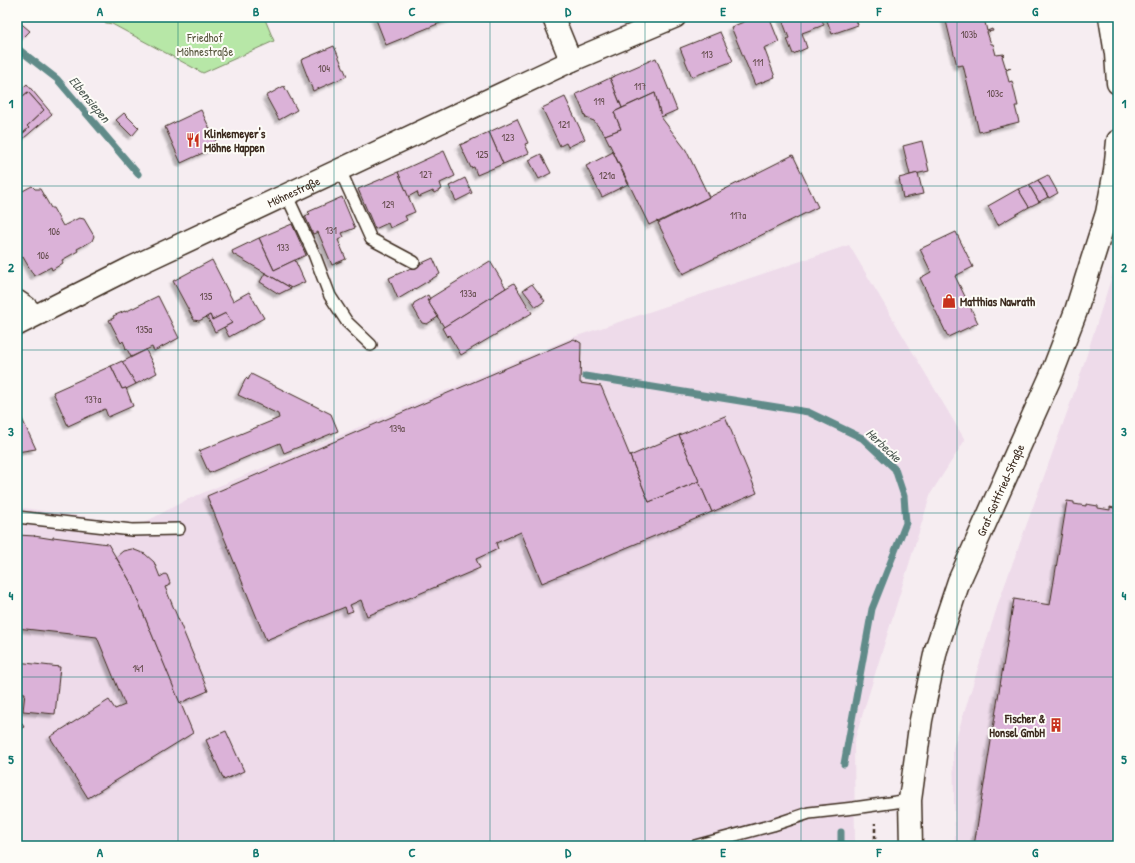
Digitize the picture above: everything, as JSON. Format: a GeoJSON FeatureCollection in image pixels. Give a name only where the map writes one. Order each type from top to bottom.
{"type":"FeatureCollection","features":[{"type":"Feature","properties":{"kind":"street"},"geometry":{"type":"LineString","coordinates":[[553,17],[571,61]]}},
{"type":"Feature","properties":{"kind":"street","name":"Möhnestraße"},"geometry":{"type":"LineString","coordinates":[[26,320],[286,194],[571,61],[675,17]]}},
{"type":"Feature","properties":{"kind":"street"},"geometry":{"type":"LineString","coordinates":[[1110,17],[1116,54],[1118,83]]}},
{"type":"Feature","properties":{"kind":"street","name":"Graf-Gottfried-Straße"},"geometry":{"type":"LineString","coordinates":[[911,846],[910,800],[921,720],[936,650],[960,581],[1051,376],[1076,311],[1107,213],[1116,171],[1118,141]]}},
{"type":"Feature","properties":{"kind":"street"},"geometry":{"type":"LineString","coordinates":[[17,301],[26,307],[26,320]]}},
{"type":"Feature","properties":{"kind":"lane"},"geometry":{"type":"LineString","coordinates":[[340,170],[371,239],[414,262]]}},
{"type":"Feature","properties":{"kind":"lane"},"geometry":{"type":"LineString","coordinates":[[286,194],[314,254],[330,296],[347,322],[371,345]]}},
{"type":"Feature","properties":{"kind":"lane"},"geometry":{"type":"LineString","coordinates":[[17,517],[132,530],[178,529]]}},
{"type":"Feature","properties":{"kind":"lane"},"geometry":{"type":"LineString","coordinates":[[695,846],[773,825],[809,813],[910,800]]}},
{"type":"Feature","properties":{"kind":"path"},"geometry":{"type":"LineString","coordinates":[[875,846],[876,805]]}},
{"type":"Feature","properties":{"kind":"shaded area"},"geometry":{"type":"Polygon","coordinates":[[[849,245],[965,440],[931,493],[854,742],[855,846],[17,846],[17,507],[140,525],[186,500],[568,339],[849,245]]]}},
{"type":"Feature","properties":{"kind":"shaded area","name":"Fischer & Honsel GmbH"},"geometry":{"type":"Polygon","coordinates":[[[1118,257],[1118,846],[955,846],[953,748],[999,601],[1078,382],[1118,257]]]}},
{"type":"Feature","properties":{"kind":"green space","name":"Friedhof Möhnestraße"},"geometry":{"type":"Polygon","coordinates":[[[76,17],[264,17],[274,41],[203,73],[112,24],[76,17]]]}},
{"type":"Feature","properties":{"kind":"building"},"geometry":{"type":"Polygon","coordinates":[[[375,17],[438,17],[440,23],[386,45],[375,17]]]}},
{"type":"Feature","properties":{"kind":"building"},"geometry":{"type":"Polygon","coordinates":[[[438,17],[456,17],[440,23],[438,17]]]}},
{"type":"Feature","properties":{"kind":"building"},"geometry":{"type":"Polygon","coordinates":[[[756,17],[769,17],[779,42],[764,48],[775,77],[755,85],[731,27],[756,17]]]}},
{"type":"Feature","properties":{"kind":"building"},"geometry":{"type":"Polygon","coordinates":[[[781,17],[821,17],[824,25],[802,33],[807,48],[793,54],[781,17]]]}},
{"type":"Feature","properties":{"kind":"building"},"geometry":{"type":"Polygon","coordinates":[[[855,17],[858,25],[832,34],[826,18],[855,17]]]}},
{"type":"Feature","properties":{"kind":"building"},"geometry":{"type":"Polygon","coordinates":[[[945,17],[986,17],[984,18],[987,31],[992,29],[993,31],[987,32],[991,44],[993,44],[996,55],[1004,54],[1005,55],[1002,56],[1006,69],[1011,68],[1006,70],[1009,82],[1012,81],[1018,106],[1015,106],[1019,122],[979,132],[963,65],[957,66],[945,17]]]}},
{"type":"Feature","properties":{"kind":"building"},"geometry":{"type":"Polygon","coordinates":[[[17,20],[30,31],[19,42],[17,40],[17,20]]]}},
{"type":"Feature","properties":{"kind":"building"},"geometry":{"type":"Polygon","coordinates":[[[720,32],[733,61],[692,77],[680,48],[720,32]]]}},
{"type":"Feature","properties":{"kind":"building"},"geometry":{"type":"Polygon","coordinates":[[[334,46],[347,76],[313,91],[301,60],[334,46]]]}},
{"type":"Feature","properties":{"kind":"building"},"geometry":{"type":"Polygon","coordinates":[[[656,58],[677,110],[661,117],[655,93],[622,108],[610,78],[656,58]]]}},
{"type":"Feature","properties":{"kind":"building"},"geometry":{"type":"Polygon","coordinates":[[[610,78],[622,108],[614,112],[621,129],[605,135],[594,121],[586,118],[576,94],[610,78]]]}},
{"type":"Feature","properties":{"kind":"building"},"geometry":{"type":"Polygon","coordinates":[[[27,84],[52,114],[17,144],[17,138],[29,128],[27,126],[44,110],[28,92],[17,101],[17,93],[27,84]]]}},
{"type":"Feature","properties":{"kind":"building"},"geometry":{"type":"Polygon","coordinates":[[[284,86],[297,110],[279,120],[266,96],[284,86]]]}},
{"type":"Feature","properties":{"kind":"building"},"geometry":{"type":"Polygon","coordinates":[[[28,92],[44,110],[27,126],[29,128],[17,138],[17,101],[28,92]]]}},
{"type":"Feature","properties":{"kind":"building"},"geometry":{"type":"Polygon","coordinates":[[[655,93],[661,117],[686,150],[709,197],[649,225],[605,135],[621,129],[614,112],[655,93]]]}},
{"type":"Feature","properties":{"kind":"building"},"geometry":{"type":"Polygon","coordinates":[[[565,97],[585,139],[568,147],[566,143],[560,146],[542,108],[565,97]]]}},
{"type":"Feature","properties":{"kind":"building","name":"Klinkemeyer's Möhne Happen"},"geometry":{"type":"Polygon","coordinates":[[[201,110],[218,146],[181,163],[165,127],[201,110]]]}},
{"type":"Feature","properties":{"kind":"building"},"geometry":{"type":"Polygon","coordinates":[[[124,113],[139,128],[132,136],[116,120],[124,113]]]}},
{"type":"Feature","properties":{"kind":"building"},"geometry":{"type":"Polygon","coordinates":[[[517,119],[528,143],[525,144],[529,153],[503,164],[489,132],[517,119]]]}},
{"type":"Feature","properties":{"kind":"building"},"geometry":{"type":"Polygon","coordinates":[[[489,132],[503,164],[477,175],[474,167],[471,168],[460,145],[489,132]]]}},
{"type":"Feature","properties":{"kind":"building"},"geometry":{"type":"Polygon","coordinates":[[[922,141],[929,171],[910,175],[903,146],[922,141]]]}},
{"type":"Feature","properties":{"kind":"building"},"geometry":{"type":"Polygon","coordinates":[[[444,151],[455,176],[440,183],[442,189],[434,193],[433,191],[419,197],[417,192],[408,197],[398,172],[444,151]]]}},
{"type":"Feature","properties":{"kind":"building"},"geometry":{"type":"Polygon","coordinates":[[[613,152],[628,184],[602,197],[586,166],[613,152]]]}},
{"type":"Feature","properties":{"kind":"building"},"geometry":{"type":"Polygon","coordinates":[[[541,154],[551,173],[539,179],[529,160],[541,154]]]}},
{"type":"Feature","properties":{"kind":"building"},"geometry":{"type":"Polygon","coordinates":[[[793,155],[818,207],[683,274],[658,223],[793,155]]]}},
{"type":"Feature","properties":{"kind":"building"},"geometry":{"type":"Polygon","coordinates":[[[398,172],[415,212],[405,216],[407,220],[390,228],[388,223],[375,229],[358,189],[398,172]]]}},
{"type":"Feature","properties":{"kind":"building"},"geometry":{"type":"Polygon","coordinates":[[[918,173],[923,194],[903,198],[899,178],[918,173]]]}},
{"type":"Feature","properties":{"kind":"building"},"geometry":{"type":"Polygon","coordinates":[[[1048,175],[1058,193],[1049,198],[1038,180],[1048,175]]]}},
{"type":"Feature","properties":{"kind":"building"},"geometry":{"type":"Polygon","coordinates":[[[465,178],[472,193],[456,201],[449,186],[465,178]]]}},
{"type":"Feature","properties":{"kind":"building"},"geometry":{"type":"Polygon","coordinates":[[[1038,180],[1048,197],[1039,202],[1029,185],[1038,180]]]}},
{"type":"Feature","properties":{"kind":"building"},"geometry":{"type":"Polygon","coordinates":[[[1029,185],[1039,202],[1029,207],[1018,189],[1029,185]]]}},
{"type":"Feature","properties":{"kind":"building"},"geometry":{"type":"Polygon","coordinates":[[[32,186],[35,189],[40,189],[63,226],[79,218],[84,219],[94,236],[92,241],[77,249],[78,251],[62,260],[63,263],[52,270],[51,267],[34,276],[23,257],[17,261],[17,194],[32,186]]]}},
{"type":"Feature","properties":{"kind":"building"},"geometry":{"type":"Polygon","coordinates":[[[1018,189],[1029,207],[998,225],[988,206],[1018,189]]]}},
{"type":"Feature","properties":{"kind":"building"},"geometry":{"type":"Polygon","coordinates":[[[342,197],[355,228],[342,233],[344,237],[338,240],[346,259],[332,265],[318,232],[313,234],[305,216],[310,214],[308,212],[342,197]]]}},
{"type":"Feature","properties":{"kind":"building"},"geometry":{"type":"Polygon","coordinates":[[[292,224],[306,255],[274,270],[259,238],[292,224]]]}},
{"type":"Feature","properties":{"kind":"building","name":"Matthias Nawrath"},"geometry":{"type":"Polygon","coordinates":[[[956,232],[973,267],[955,276],[978,323],[948,337],[920,278],[931,272],[920,249],[956,232]]]}},
{"type":"Feature","properties":{"kind":"building"},"geometry":{"type":"Polygon","coordinates":[[[259,238],[274,270],[295,260],[305,282],[291,288],[233,254],[232,251],[259,238]]]}},
{"type":"Feature","properties":{"kind":"building"},"geometry":{"type":"Polygon","coordinates":[[[433,258],[440,274],[398,299],[389,278],[433,258]]]}},
{"type":"Feature","properties":{"kind":"building"},"geometry":{"type":"Polygon","coordinates":[[[212,260],[233,301],[249,292],[264,318],[229,337],[224,327],[232,323],[226,313],[212,320],[210,315],[199,321],[194,320],[173,281],[212,260]]]}},
{"type":"Feature","properties":{"kind":"building"},"geometry":{"type":"Polygon","coordinates":[[[490,261],[506,288],[444,327],[427,300],[490,261]]]}},
{"type":"Feature","properties":{"kind":"building"},"geometry":{"type":"Polygon","coordinates":[[[265,273],[291,288],[279,294],[260,282],[265,273]]]}},
{"type":"Feature","properties":{"kind":"building"},"geometry":{"type":"Polygon","coordinates":[[[514,283],[532,313],[461,355],[449,335],[447,337],[442,328],[514,283]]]}},
{"type":"Feature","properties":{"kind":"building"},"geometry":{"type":"Polygon","coordinates":[[[532,284],[545,301],[536,307],[523,290],[532,284]]]}},
{"type":"Feature","properties":{"kind":"building"},"geometry":{"type":"Polygon","coordinates":[[[428,295],[430,299],[427,300],[438,317],[427,324],[422,323],[413,307],[414,303],[428,295]]]}},
{"type":"Feature","properties":{"kind":"building"},"geometry":{"type":"Polygon","coordinates":[[[158,296],[179,338],[154,351],[152,347],[131,357],[127,349],[125,349],[126,348],[123,341],[121,343],[109,320],[114,318],[113,316],[125,312],[158,296]]]}},
{"type":"Feature","properties":{"kind":"building"},"geometry":{"type":"Polygon","coordinates":[[[226,313],[232,323],[215,332],[207,317],[210,315],[212,320],[226,313]]]}},
{"type":"Feature","properties":{"kind":"building"},"geometry":{"type":"Polygon","coordinates":[[[574,339],[581,343],[580,383],[601,386],[649,502],[699,481],[712,512],[542,583],[521,532],[496,543],[498,549],[476,559],[480,568],[367,616],[361,600],[350,605],[353,611],[347,613],[345,607],[266,640],[207,496],[574,339]]]}},
{"type":"Feature","properties":{"kind":"building"},"geometry":{"type":"Polygon","coordinates":[[[146,350],[157,373],[136,384],[122,362],[146,350]]]}},
{"type":"Feature","properties":{"kind":"building"},"geometry":{"type":"Polygon","coordinates":[[[122,361],[136,384],[126,389],[122,389],[111,366],[122,361]]]}},
{"type":"Feature","properties":{"kind":"building"},"geometry":{"type":"Polygon","coordinates":[[[111,366],[122,389],[126,388],[133,406],[108,417],[105,409],[68,426],[53,392],[111,366]]]}},
{"type":"Feature","properties":{"kind":"building"},"geometry":{"type":"Polygon","coordinates":[[[251,374],[331,414],[338,431],[284,453],[280,443],[209,473],[199,451],[279,418],[278,414],[238,395],[246,378],[248,380],[251,374]]]}},
{"type":"Feature","properties":{"kind":"building"},"geometry":{"type":"Polygon","coordinates":[[[17,408],[36,449],[17,452],[17,408]]]}},
{"type":"Feature","properties":{"kind":"building"},"geometry":{"type":"Polygon","coordinates":[[[725,416],[757,493],[712,512],[679,435],[725,416]]]}},
{"type":"Feature","properties":{"kind":"building"},"geometry":{"type":"Polygon","coordinates":[[[679,435],[699,481],[649,502],[630,456],[679,435]]]}},
{"type":"Feature","properties":{"kind":"building","name":"Fischer & Honsel GmbH"},"geometry":{"type":"Polygon","coordinates":[[[1067,501],[1074,502],[1074,504],[1098,506],[1098,508],[1110,510],[1110,507],[1118,509],[1118,846],[974,846],[1014,599],[1050,605],[1067,501]]]}},
{"type":"Feature","properties":{"kind":"building"},"geometry":{"type":"Polygon","coordinates":[[[17,535],[53,539],[53,537],[108,544],[130,581],[193,733],[88,798],[50,737],[109,700],[115,709],[125,705],[97,637],[17,628],[17,535]]]}},
{"type":"Feature","properties":{"kind":"building"},"geometry":{"type":"Polygon","coordinates":[[[132,549],[145,554],[154,562],[160,577],[165,574],[167,575],[170,583],[165,587],[208,691],[180,703],[130,581],[116,557],[123,551],[132,549]]]}},
{"type":"Feature","properties":{"kind":"building"},"geometry":{"type":"Polygon","coordinates":[[[17,662],[60,667],[55,714],[23,711],[25,693],[17,692],[17,662]]]}},
{"type":"Feature","properties":{"kind":"building"},"geometry":{"type":"Polygon","coordinates":[[[17,716],[24,727],[17,731],[17,716]]]}},
{"type":"Feature","properties":{"kind":"building"},"geometry":{"type":"Polygon","coordinates":[[[226,731],[244,771],[224,780],[206,740],[226,731]]]}},
{"type":"Feature","properties":{"kind":"waterway","name":"Elbensiepen"},"geometry":{"type":"LineString","coordinates":[[17,48],[57,79],[138,174]]}},
{"type":"Feature","properties":{"kind":"waterway","name":"Herbecke"},"geometry":{"type":"LineString","coordinates":[[585,376],[808,412],[862,438],[895,469],[904,496],[906,523],[872,609],[844,764]]}},
{"type":"Feature","properties":{"kind":"waterway","name":"Herbecke"},"geometry":{"type":"LineString","coordinates":[[841,832],[841,846]]}},
{"type":"Feature","properties":{"kind":"place","name":"Klinkemeyer's Möhne Happen"},"geometry":{"type":"Point","coordinates":[193,140]}},
{"type":"Feature","properties":{"kind":"place","name":"Matthias Nawrath"},"geometry":{"type":"Point","coordinates":[949,301]}},
{"type":"Feature","properties":{"kind":"place","name":"Fischer & Honsel GmbH"},"geometry":{"type":"Point","coordinates":[1056,725]}}]}
